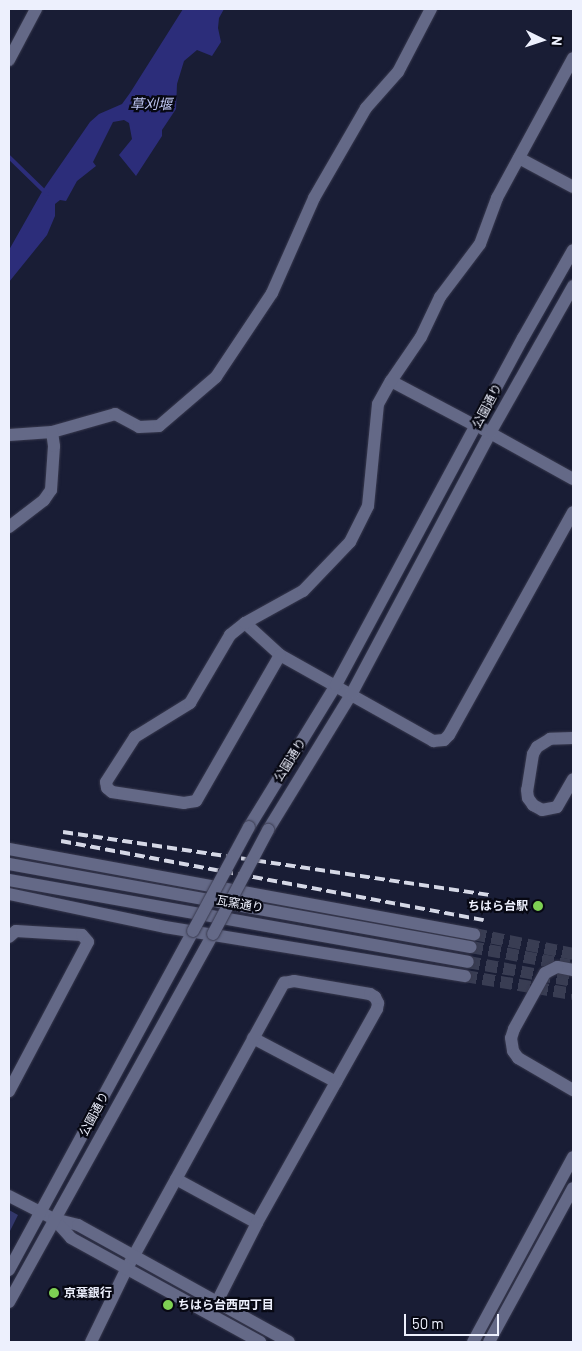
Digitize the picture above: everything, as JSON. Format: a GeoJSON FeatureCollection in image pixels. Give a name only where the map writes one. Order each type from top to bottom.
{"type":"FeatureCollection","features":[{"type":"Feature","properties":{"kind":"street"},"geometry":{"type":"LineString","coordinates":[[9,60],[36,9]]}},
{"type":"Feature","properties":{"kind":"street"},"geometry":{"type":"LineString","coordinates":[[9,435],[52,432],[115,414],[139,427],[159,426],[216,377],[272,293],[314,198],[366,108],[398,72],[431,9]]}},
{"type":"Feature","properties":{"kind":"street"},"geometry":{"type":"LineString","coordinates":[[280,655],[196,801],[184,803],[112,792],[107,788],[106,782],[135,737],[190,702],[230,635],[245,623],[303,591],[350,542],[368,506],[378,404],[421,337],[440,297],[480,244],[497,198],[573,58]]}},
{"type":"Feature","properties":{"kind":"street"},"geometry":{"type":"LineString","coordinates":[[519,158],[573,187]]}},
{"type":"Feature","properties":{"kind":"street","name":"公園通り"},"geometry":{"type":"LineString","coordinates":[[9,1270],[249,826],[336,685],[573,250]]}},
{"type":"Feature","properties":{"kind":"street","name":"公園通り"},"geometry":{"type":"LineString","coordinates":[[9,1302],[213,934],[268,830],[352,693],[490,433],[573,286]]}},
{"type":"Feature","properties":{"kind":"street"},"geometry":{"type":"LineString","coordinates":[[391,381],[573,479]]}},
{"type":"Feature","properties":{"kind":"street"},"geometry":{"type":"LineString","coordinates":[[9,527],[44,500],[51,490],[54,446],[52,432]]}},
{"type":"Feature","properties":{"kind":"street"},"geometry":{"type":"LineString","coordinates":[[245,623],[280,655],[352,693],[433,741],[444,740],[449,735],[573,512]]}},
{"type":"Feature","properties":{"kind":"street"},"geometry":{"type":"LineString","coordinates":[[573,738],[550,739],[537,747],[533,754],[527,790],[528,798],[533,805],[542,810],[557,807],[573,779]]}},
{"type":"Feature","properties":{"kind":"street"},"geometry":{"type":"LineString","coordinates":[[9,849],[474,934]]}},
{"type":"Feature","properties":{"kind":"street","name":"瓦窯通り"},"geometry":{"type":"LineString","coordinates":[[9,864],[471,947]]}},
{"type":"Feature","properties":{"kind":"street","name":"瓦窯通り"},"geometry":{"type":"LineString","coordinates":[[9,880],[468,962]]}},
{"type":"Feature","properties":{"kind":"street"},"geometry":{"type":"LineString","coordinates":[[9,894],[193,931],[465,976]]}},
{"type":"Feature","properties":{"kind":"street"},"geometry":{"type":"LineString","coordinates":[[9,936],[16,931],[82,935],[88,942],[9,1091]]}},
{"type":"Feature","properties":{"kind":"street"},"geometry":{"type":"LineString","coordinates":[[573,970],[557,967],[545,973],[514,1029],[511,1038],[513,1051],[518,1058],[573,1090]]}},
{"type":"Feature","properties":{"kind":"street"},"geometry":{"type":"LineString","coordinates":[[91,1342],[126,1270],[282,987],[288,981],[370,994],[375,997],[378,1003],[377,1009],[257,1223],[217,1302]]}},
{"type":"Feature","properties":{"kind":"street"},"geometry":{"type":"LineString","coordinates":[[253,1038],[336,1082]]}},
{"type":"Feature","properties":{"kind":"street"},"geometry":{"type":"LineString","coordinates":[[474,1342],[573,1157]]}},
{"type":"Feature","properties":{"kind":"street"},"geometry":{"type":"LineString","coordinates":[[176,1178],[257,1223]]}},
{"type":"Feature","properties":{"kind":"street"},"geometry":{"type":"LineString","coordinates":[[489,1342],[573,1188]]}},
{"type":"Feature","properties":{"kind":"street"},"geometry":{"type":"LineString","coordinates":[[9,1196],[54,1219],[78,1225],[290,1342]]}},
{"type":"Feature","properties":{"kind":"street"},"geometry":{"type":"LineString","coordinates":[[54,1219],[71,1238],[126,1270],[260,1342]]}},
{"type":"Feature","properties":{"kind":"shaded area"},"geometry":{"type":"Polygon","coordinates":[[[9,1210],[18,1215],[9,1233],[9,1210]]]}},
{"type":"Feature","properties":{"kind":"water","name":"草刈堰"},"geometry":{"type":"Polygon","coordinates":[[[183,9],[224,9],[219,18],[218,28],[221,42],[212,56],[197,50],[184,61],[177,84],[176,109],[162,130],[162,136],[136,176],[119,155],[132,139],[129,123],[124,120],[113,122],[93,162],[96,166],[77,181],[66,201],[60,200],[55,204],[55,216],[47,235],[9,282],[9,250],[43,190],[90,122],[99,114],[122,104],[183,9]]]}},
{"type":"Feature","properties":{"kind":"waterway"},"geometry":{"type":"LineString","coordinates":[[9,157],[47,194]]}},
{"type":"Feature","properties":{"kind":"tunnel"},"geometry":{"type":"LineString","coordinates":[[474,934],[573,954]]}},
{"type":"Feature","properties":{"kind":"tunnel"},"geometry":{"type":"LineString","coordinates":[[471,947],[569,965]]}},
{"type":"Feature","properties":{"kind":"tunnel"},"geometry":{"type":"LineString","coordinates":[[468,962],[573,981]]}},
{"type":"Feature","properties":{"kind":"tunnel"},"geometry":{"type":"LineString","coordinates":[[465,976],[573,994]]}},
{"type":"Feature","properties":{"kind":"railway"},"geometry":{"type":"LineString","coordinates":[[63,832],[490,895]]}},
{"type":"Feature","properties":{"kind":"railway"},"geometry":{"type":"LineString","coordinates":[[61,841],[484,920]]}},
{"type":"Feature","properties":{"kind":"place","name":"ちはら台駅"},"geometry":{"type":"Point","coordinates":[538,906]}},
{"type":"Feature","properties":{"kind":"place","name":"京葉銀行"},"geometry":{"type":"Point","coordinates":[54,1293]}},
{"type":"Feature","properties":{"kind":"place","name":"ちはら台西四丁目"},"geometry":{"type":"Point","coordinates":[168,1305]}}]}
